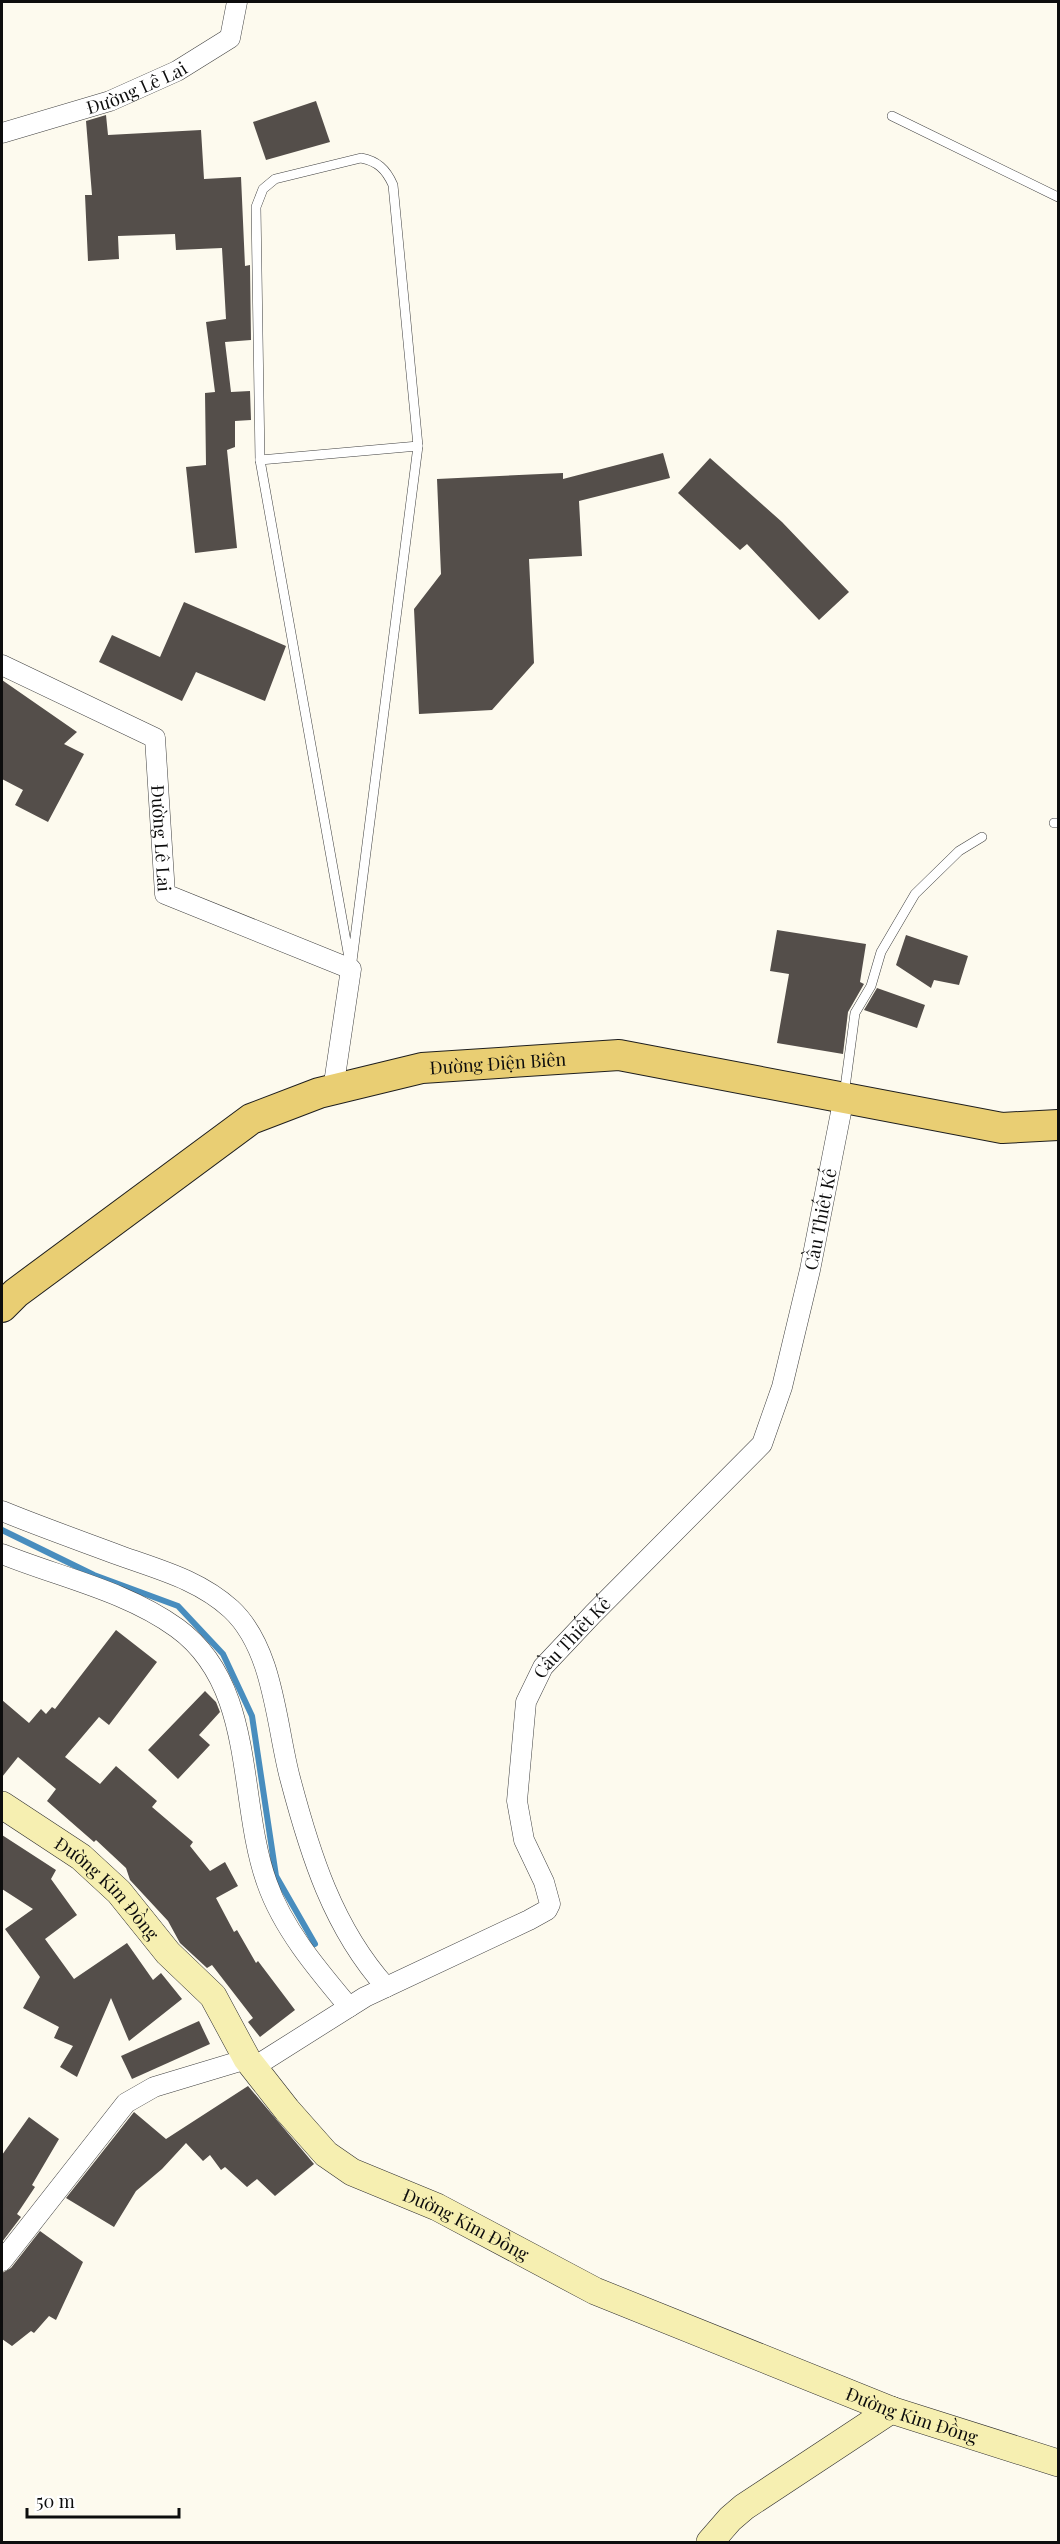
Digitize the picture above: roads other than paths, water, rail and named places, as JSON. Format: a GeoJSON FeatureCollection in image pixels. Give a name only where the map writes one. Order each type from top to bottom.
{"type":"FeatureCollection","features":[{"type":"Feature","properties":{"kind":"main road","name":"Đường Điện Biên"},"geometry":{"type":"LineString","coordinates":[[2,1304],[251,1119],[333,1089],[422,1068],[620,1055],[1002,1128],[1059,1125]]}},
{"type":"Feature","properties":{"kind":"street","name":"Đường Lê Lai"},"geometry":{"type":"LineString","coordinates":[[2,133],[110,101],[177,71],[230,38],[237,2]]}},
{"type":"Feature","properties":{"kind":"street","name":"Đường Lê Lai"},"geometry":{"type":"LineString","coordinates":[[2,665],[155,738],[165,894],[351,969]]}},
{"type":"Feature","properties":{"kind":"street"},"geometry":{"type":"LineString","coordinates":[[333,1089],[351,969]]}},
{"type":"Feature","properties":{"kind":"street","name":"Cầu Thiết Kế"},"geometry":{"type":"LineString","coordinates":[[2,2261],[126,2103],[154,2087],[251,2063],[386,1987],[547,1910],[550,1904],[544,1882],[524,1840],[517,1801],[526,1702],[543,1667],[762,1444],[782,1387],[810,1270],[844,1097]]}},
{"type":"Feature","properties":{"kind":"street"},"geometry":{"type":"LineString","coordinates":[[2,1511],[189,1579],[231,1609],[248,1629],[258,1648],[277,1710],[290,1777],[317,1868],[343,1928],[370,1969],[386,1987]]}},
{"type":"Feature","properties":{"kind":"street"},"geometry":{"type":"LineString","coordinates":[[2,1554],[121,1598],[153,1613],[192,1640],[206,1658],[219,1678],[236,1727],[257,1852],[267,1884],[297,1938],[349,2007]]}},
{"type":"Feature","properties":{"kind":"street","name":"Đường Kim Đồng"},"geometry":{"type":"LineString","coordinates":[[2,1805],[44,1835],[81,1857],[119,1892],[168,1953],[213,1996],[251,2063],[326,2154],[352,2172],[437,2207],[595,2291],[891,2410],[1059,2463]]}},
{"type":"Feature","properties":{"kind":"street"},"geometry":{"type":"LineString","coordinates":[[710,2542],[730,2518],[891,2410]]}},
{"type":"Feature","properties":{"kind":"lane"},"geometry":{"type":"LineString","coordinates":[[892,116],[1059,197]]}},
{"type":"Feature","properties":{"kind":"lane"},"geometry":{"type":"LineString","coordinates":[[361,158],[377,163],[384,169],[393,184],[418,446],[351,969],[260,459],[257,201],[263,189],[275,179],[361,158]]}},
{"type":"Feature","properties":{"kind":"lane"},"geometry":{"type":"LineString","coordinates":[[260,459],[418,446]]}},
{"type":"Feature","properties":{"kind":"lane"},"geometry":{"type":"LineString","coordinates":[[844,1097],[855,1013],[871,986],[881,952],[915,894],[959,851],[982,837]]}},
{"type":"Feature","properties":{"kind":"waterway"},"geometry":{"type":"LineString","coordinates":[[2,1530],[94,1575],[178,1606],[223,1654],[252,1716],[276,1876],[315,1944]]}}]}
